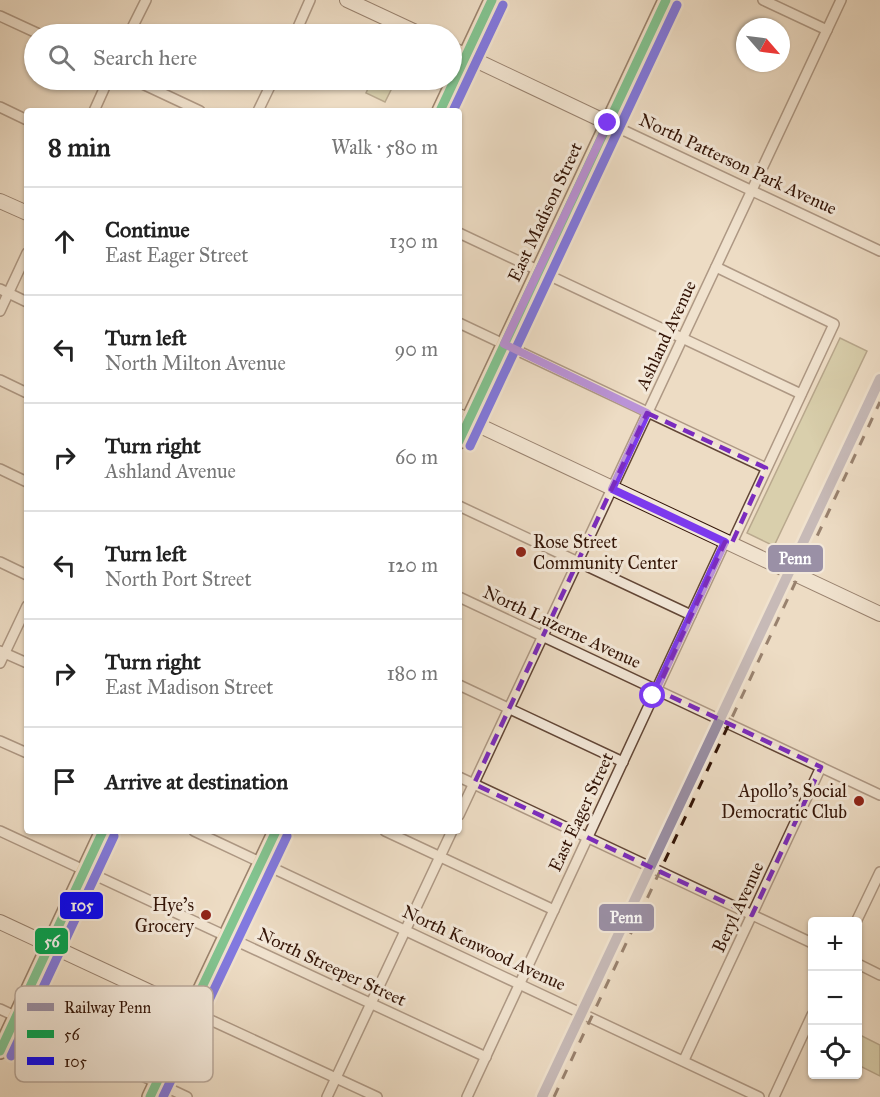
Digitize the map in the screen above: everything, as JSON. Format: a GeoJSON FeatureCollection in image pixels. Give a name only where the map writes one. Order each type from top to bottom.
{"type":"FeatureCollection","features":[{"type":"Feature","properties":{"kind":"main road"},"geometry":{"type":"LineString","coordinates":[[462,64],[492,0]]}},
{"type":"Feature","properties":{"kind":"main road","name":"East Madison Street"},"geometry":{"type":"LineString","coordinates":[[464,418],[504,344],[666,0]]}},
{"type":"Feature","properties":{"kind":"main road"},"geometry":{"type":"LineString","coordinates":[[441,108],[450,90]]}},
{"type":"Feature","properties":{"kind":"main road"},"geometry":{"type":"LineString","coordinates":[[31,986],[102,834]]}},
{"type":"Feature","properties":{"kind":"main road"},"geometry":{"type":"LineString","coordinates":[[203,986],[275,834]]}},
{"type":"Feature","properties":{"kind":"main road"},"geometry":{"type":"LineString","coordinates":[[0,1051],[15,1019]]}},
{"type":"Feature","properties":{"kind":"street"},"geometry":{"type":"LineString","coordinates":[[134,24],[146,0]]}},
{"type":"Feature","properties":{"kind":"street"},"geometry":{"type":"LineString","coordinates":[[299,24],[310,0]]}},
{"type":"Feature","properties":{"kind":"street"},"geometry":{"type":"LineString","coordinates":[[347,0],[399,24]]}},
{"type":"Feature","properties":{"kind":"street"},"geometry":{"type":"LineString","coordinates":[[763,0],[827,30]]}},
{"type":"Feature","properties":{"kind":"street","name":"Ashland Avenue"},"geometry":{"type":"LineString","coordinates":[[462,809],[841,0]]}},
{"type":"Feature","properties":{"kind":"street"},"geometry":{"type":"LineString","coordinates":[[0,16],[24,27]]}},
{"type":"Feature","properties":{"kind":"street","name":"North Patterson Park Avenue"},"geometry":{"type":"LineString","coordinates":[[462,54],[880,250]]}},
{"type":"Feature","properties":{"kind":"street"},"geometry":{"type":"LineString","coordinates":[[95,108],[103,90]]}},
{"type":"Feature","properties":{"kind":"street"},"geometry":{"type":"LineString","coordinates":[[155,90],[194,108]]}},
{"type":"Feature","properties":{"kind":"street"},"geometry":{"type":"LineString","coordinates":[[259,108],[268,90]]}},
{"type":"Feature","properties":{"kind":"street"},"geometry":{"type":"LineString","coordinates":[[0,107],[24,119]]}},
{"type":"Feature","properties":{"kind":"street"},"geometry":{"type":"LineString","coordinates":[[0,201],[24,212]]}},
{"type":"Feature","properties":{"kind":"street"},"geometry":{"type":"LineString","coordinates":[[462,234],[801,394]]}},
{"type":"Feature","properties":{"kind":"street"},"geometry":{"type":"LineString","coordinates":[[0,311],[4,291],[24,258]]}},
{"type":"Feature","properties":{"kind":"street","name":"East Eager Street"},"geometry":{"type":"LineString","coordinates":[[467,1097],[691,615],[766,468],[834,324],[716,267]]}},
{"type":"Feature","properties":{"kind":"street"},"geometry":{"type":"LineString","coordinates":[[4,291],[24,301]]}},
{"type":"Feature","properties":{"kind":"street"},"geometry":{"type":"LineString","coordinates":[[462,324],[766,468]]}},
{"type":"Feature","properties":{"kind":"street"},"geometry":{"type":"LineString","coordinates":[[0,380],[24,392]]}},
{"type":"Feature","properties":{"kind":"street"},"geometry":{"type":"LineString","coordinates":[[464,418],[880,614]]}},
{"type":"Feature","properties":{"kind":"street"},"geometry":{"type":"LineString","coordinates":[[0,469],[24,481]]}},
{"type":"Feature","properties":{"kind":"street"},"geometry":{"type":"LineString","coordinates":[[462,507],[691,615]]}},
{"type":"Feature","properties":{"kind":"street"},"geometry":{"type":"LineString","coordinates":[[0,562],[24,573]]}},
{"type":"Feature","properties":{"kind":"street","name":"North Luzerne Avenue"},"geometry":{"type":"LineString","coordinates":[[462,598],[880,795]]}},
{"type":"Feature","properties":{"kind":"street"},"geometry":{"type":"LineString","coordinates":[[0,663],[2,652],[24,612]]}},
{"type":"Feature","properties":{"kind":"street"},"geometry":{"type":"LineString","coordinates":[[2,652],[24,662]]}},
{"type":"Feature","properties":{"kind":"street"},"geometry":{"type":"LineString","coordinates":[[462,686],[623,762]]}},
{"type":"Feature","properties":{"kind":"street"},"geometry":{"type":"LineString","coordinates":[[0,741],[24,752]]}},
{"type":"Feature","properties":{"kind":"street","name":"Beryl Avenue"},"geometry":{"type":"LineString","coordinates":[[684,1060],[820,767]]}},
{"type":"Feature","properties":{"kind":"street"},"geometry":{"type":"LineString","coordinates":[[462,778],[808,942]]}},
{"type":"Feature","properties":{"kind":"street","name":"North Streeper Street"},"geometry":{"type":"LineString","coordinates":[[0,831],[486,1057]]}},
{"type":"Feature","properties":{"kind":"street","name":"North Kenwood Avenue"},"geometry":{"type":"LineString","coordinates":[[200,834],[759,1097]]}},
{"type":"Feature","properties":{"kind":"street"},"geometry":{"type":"LineString","coordinates":[[392,834],[554,910]]}},
{"type":"Feature","properties":{"kind":"street"},"geometry":{"type":"LineString","coordinates":[[327,1097],[451,834]]}},
{"type":"Feature","properties":{"kind":"street"},"geometry":{"type":"LineString","coordinates":[[858,917],[880,872]]}},
{"type":"Feature","properties":{"kind":"street"},"geometry":{"type":"LineString","coordinates":[[0,922],[138,986]]}},
{"type":"Feature","properties":{"kind":"street"},"geometry":{"type":"LineString","coordinates":[[862,966],[880,975]]}},
{"type":"Feature","properties":{"kind":"street"},"geometry":{"type":"LineString","coordinates":[[0,1009],[15,1016]]}},
{"type":"Feature","properties":{"kind":"street"},"geometry":{"type":"LineString","coordinates":[[213,1021],[377,1097]]}},
{"type":"Feature","properties":{"kind":"street"},"geometry":{"type":"LineString","coordinates":[[774,1097],[808,1025]]}},
{"type":"Feature","properties":{"kind":"street"},"geometry":{"type":"LineString","coordinates":[[139,1082],[154,1090],[187,1097]]}},
{"type":"Feature","properties":{"kind":"highlighted area"},"geometry":{"type":"Polygon","coordinates":[[[647,413],[766,468],[731,545],[725,542],[657,690],[821,767],[752,915],[474,784],[647,413]]]}},
{"type":"Feature","properties":{"kind":"shaded area"},"geometry":{"type":"Polygon","coordinates":[[[367,90],[391,90],[385,102],[366,93],[367,90]]]}},
{"type":"Feature","properties":{"kind":"shaded area"},"geometry":{"type":"Polygon","coordinates":[[[840,338],[867,351],[774,546],[747,533],[840,338]]]}},
{"type":"Feature","properties":{"kind":"shaded area"},"geometry":{"type":"Polygon","coordinates":[[[862,1036],[880,1045],[880,1076],[862,1067],[862,1036]]]}},
{"type":"Feature","properties":{"kind":"railway"},"geometry":{"type":"LineString","coordinates":[[554,1097],[880,402]]}},
{"type":"Feature","properties":{"kind":"rail line","name":"Penn"},"geometry":{"type":"LineString","coordinates":[[542,1097],[880,379]]}},
{"type":"Feature","properties":{"kind":"transit line","name":"56"},"geometry":{"type":"LineString","coordinates":[[462,64],[492,0]]}},
{"type":"Feature","properties":{"kind":"transit line","name":"56"},"geometry":{"type":"LineString","coordinates":[[462,435],[666,0]]}},
{"type":"Feature","properties":{"kind":"transit line","name":"105"},"geometry":{"type":"LineString","coordinates":[[454,108],[503,5]]}},
{"type":"Feature","properties":{"kind":"transit line","name":"105"},"geometry":{"type":"LineString","coordinates":[[470,446],[677,5]]}},
{"type":"Feature","properties":{"kind":"transit line","name":"56"},"geometry":{"type":"LineString","coordinates":[[441,108],[450,90]]}},
{"type":"Feature","properties":{"kind":"transit line","name":"56"},"geometry":{"type":"LineString","coordinates":[[30,986],[102,834]]}},
{"type":"Feature","properties":{"kind":"transit line","name":"56"},"geometry":{"type":"LineString","coordinates":[[203,986],[275,834]]}},
{"type":"Feature","properties":{"kind":"transit line","name":"105"},"geometry":{"type":"LineString","coordinates":[[44,986],[114,836]]}},
{"type":"Feature","properties":{"kind":"transit line","name":"105"},"geometry":{"type":"LineString","coordinates":[[213,992],[287,836]]}},
{"type":"Feature","properties":{"kind":"transit line","name":"56"},"geometry":{"type":"LineString","coordinates":[[0,1051],[15,1019]]}},
{"type":"Feature","properties":{"kind":"transit line","name":"105"},"geometry":{"type":"LineString","coordinates":[[11,1056],[15,1047]]}},
{"type":"Feature","properties":{"kind":"transit line","name":"56"},"geometry":{"type":"LineString","coordinates":[[150,1097],[157,1082]]}},
{"type":"Feature","properties":{"kind":"transit line","name":"105"},"geometry":{"type":"LineString","coordinates":[[163,1097],[170,1082]]}},
{"type":"Feature","properties":{"kind":"place","name":"Rose Street Community Center"},"geometry":{"type":"Point","coordinates":[521,552]}},
{"type":"Feature","properties":{"kind":"place","name":"Apollo’s Social Democratic Club"},"geometry":{"type":"Point","coordinates":[859,801]}},
{"type":"Feature","properties":{"kind":"place","name":"Hye's Grocery"},"geometry":{"type":"Point","coordinates":[206,915]}},
{"type":"Feature","properties":{"kind":"route"},"geometry":{"type":"LineString","coordinates":[[608,123],[504,344],[647,413],[612,489],[725,542],[653,696]]}}]}
